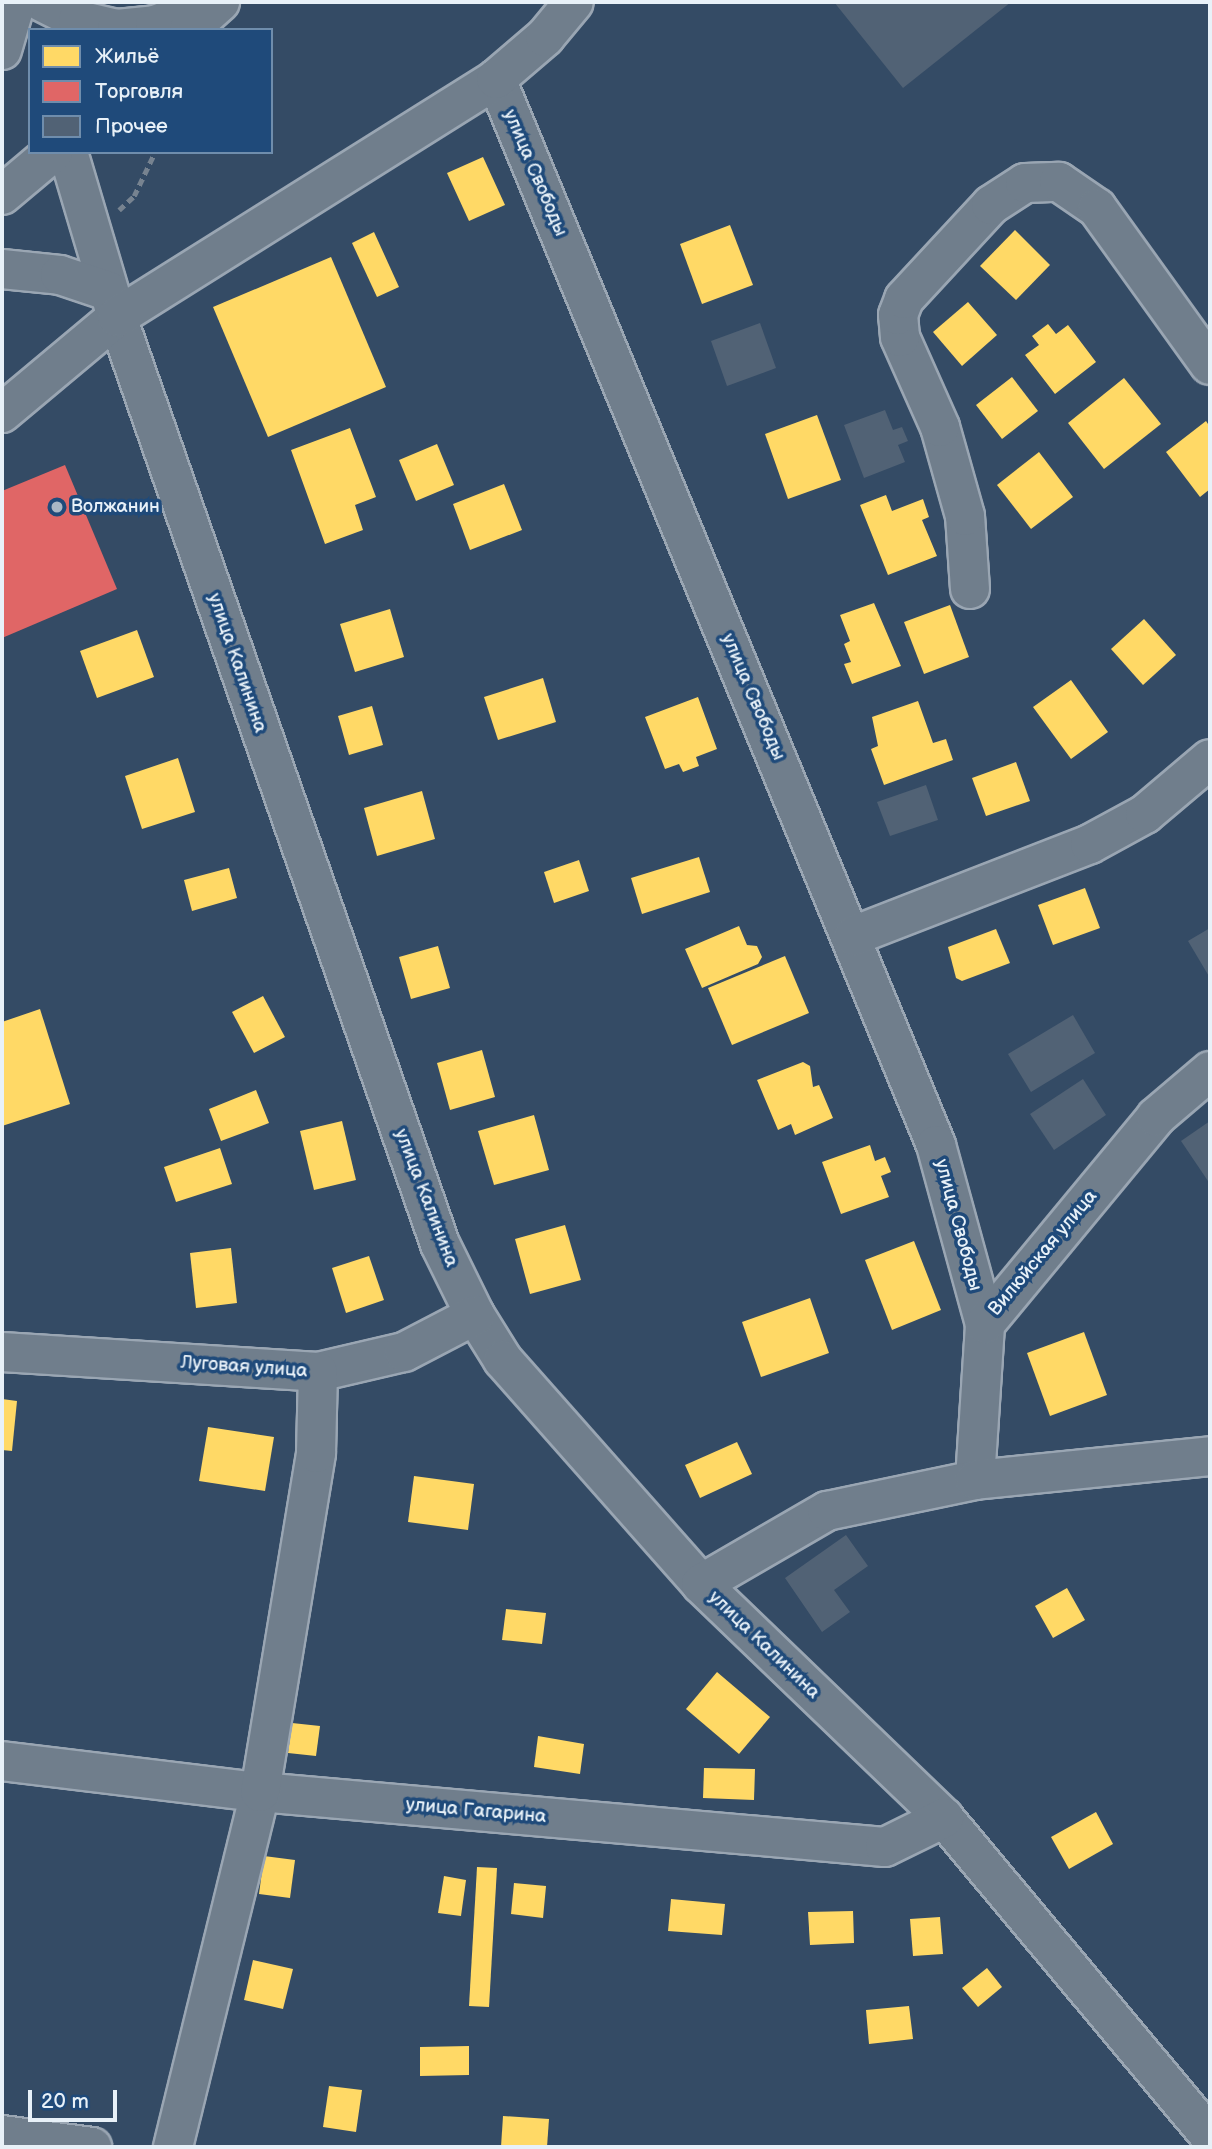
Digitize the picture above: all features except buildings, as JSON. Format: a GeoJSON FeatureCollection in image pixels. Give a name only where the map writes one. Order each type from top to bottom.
{"type":"FeatureCollection","features":[{"type":"Feature","properties":{"kind":"main road"},"geometry":{"type":"LineString","coordinates":[[2,50],[16,2]]}},
{"type":"Feature","properties":{"kind":"main road"},"geometry":{"type":"LineString","coordinates":[[23,2],[30,28]]}},
{"type":"Feature","properties":{"kind":"main road"},"geometry":{"type":"LineString","coordinates":[[41,2],[79,20],[113,28]]}},
{"type":"Feature","properties":{"kind":"main road"},"geometry":{"type":"LineString","coordinates":[[126,28],[155,25],[217,2]]}},
{"type":"Feature","properties":{"kind":"main road"},"geometry":{"type":"LineString","coordinates":[[191,28],[217,2]]}},
{"type":"Feature","properties":{"kind":"main road"},"geometry":{"type":"LineString","coordinates":[[2,413],[112,304],[496,79],[545,37],[574,2]]}},
{"type":"Feature","properties":{"kind":"main road","name":"улица Свободы"},"geometry":{"type":"LineString","coordinates":[[496,79],[853,936],[936,1145],[985,1324]]}},
{"type":"Feature","properties":{"kind":"main road"},"geometry":{"type":"LineString","coordinates":[[2,195],[51,154]]}},
{"type":"Feature","properties":{"kind":"main road","name":"улица Калинина"},"geometry":{"type":"LineString","coordinates":[[69,154],[112,304],[440,1244],[475,1315],[503,1360],[701,1584],[944,1818],[1210,2136]]}},
{"type":"Feature","properties":{"kind":"main road"},"geometry":{"type":"LineString","coordinates":[[970,589],[965,516],[940,427],[900,337],[898,315],[904,299],[991,205],[1025,183],[1059,182],[1097,208],[1210,365]]}},
{"type":"Feature","properties":{"kind":"main road"},"geometry":{"type":"LineString","coordinates":[[2,269],[49,272],[112,304]]}},
{"type":"Feature","properties":{"kind":"main road"},"geometry":{"type":"LineString","coordinates":[[853,936],[1090,844],[1145,814],[1210,759]]}},
{"type":"Feature","properties":{"kind":"main road","name":"Вилюйская улица"},"geometry":{"type":"LineString","coordinates":[[975,1480],[985,1324],[1156,1116],[1210,1071]]}},
{"type":"Feature","properties":{"kind":"main road","name":"Луговая улица"},"geometry":{"type":"LineString","coordinates":[[2,1352],[318,1372],[404,1352],[475,1315]]}},
{"type":"Feature","properties":{"kind":"main road"},"geometry":{"type":"LineString","coordinates":[[173,2147],[260,1793],[316,1453],[318,1372]]}},
{"type":"Feature","properties":{"kind":"main road"},"geometry":{"type":"LineString","coordinates":[[701,1584],[827,1511],[975,1480],[1210,1456]]}},
{"type":"Feature","properties":{"kind":"main road","name":"улица Гагарина"},"geometry":{"type":"LineString","coordinates":[[2,1761],[260,1793],[885,1847],[944,1818]]}},
{"type":"Feature","properties":{"kind":"main road"},"geometry":{"type":"LineString","coordinates":[[2,2135],[92,2147]]}},
{"type":"Feature","properties":{"kind":"place","name":"Волжанин"},"geometry":{"type":"Point","coordinates":[57,507]}}]}
